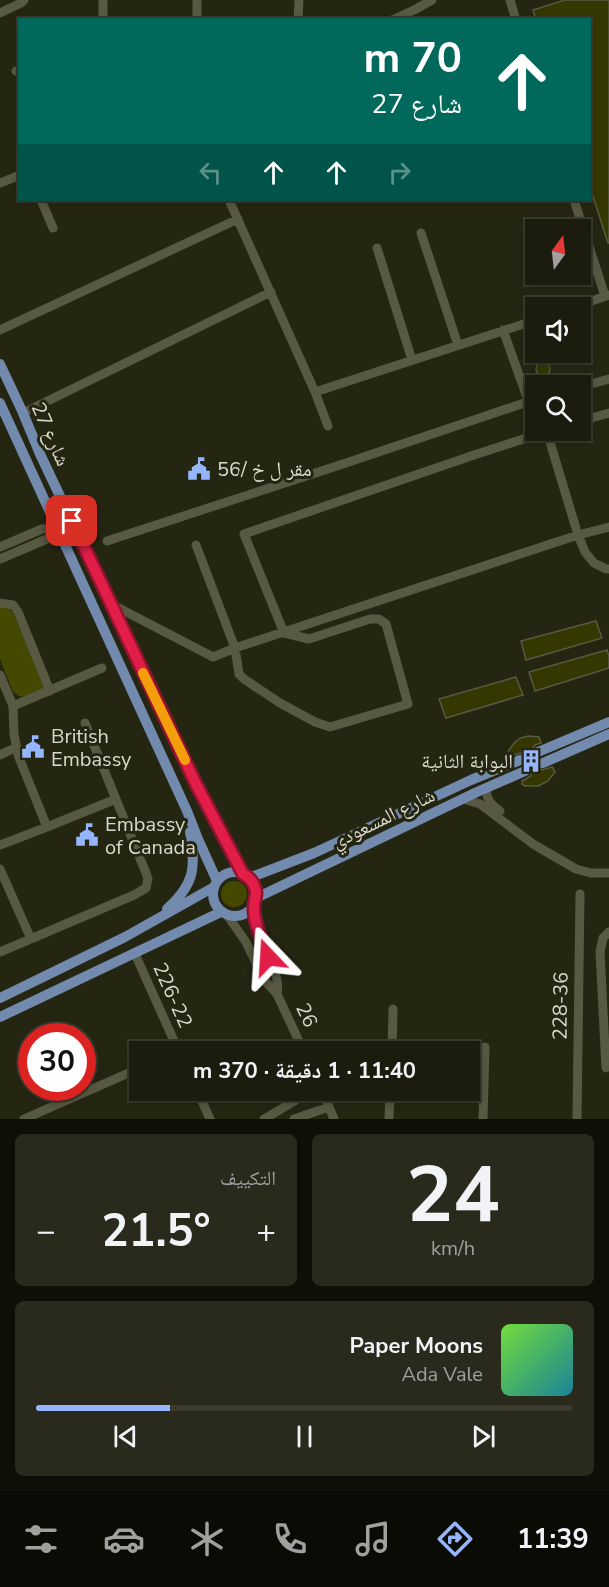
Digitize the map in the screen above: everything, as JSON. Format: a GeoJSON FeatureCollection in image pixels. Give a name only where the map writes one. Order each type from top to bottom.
{"type":"FeatureCollection","features":[{"type":"Feature","properties":{"kind":"main road","name":"شارع 27"},"geometry":{"type":"LineString","coordinates":[[0,364],[195,782],[246,876]]}},
{"type":"Feature","properties":{"kind":"main road","name":"شارع 27"},"geometry":{"type":"LineString","coordinates":[[0,403],[187,811],[216,884]]}},
{"type":"Feature","properties":{"kind":"main road"},"geometry":{"type":"LineString","coordinates":[[27,461],[40,454]]}},
{"type":"Feature","properties":{"kind":"main road"},"geometry":{"type":"LineString","coordinates":[[58,528],[72,521]]}},
{"type":"Feature","properties":{"kind":"main road"},"geometry":{"type":"LineString","coordinates":[[537,752],[609,722]]}},
{"type":"Feature","properties":{"kind":"main road"},"geometry":{"type":"LineString","coordinates":[[543,763],[609,734]]}},
{"type":"Feature","properties":{"kind":"main road","name":"شارع المسعودي"},"geometry":{"type":"LineString","coordinates":[[246,876],[314,853],[520,759]]}},
{"type":"Feature","properties":{"kind":"main road","name":"شارع المسعودي"},"geometry":{"type":"LineString","coordinates":[[255,902],[463,799],[525,771]]}},
{"type":"Feature","properties":{"kind":"main road"},"geometry":{"type":"LineString","coordinates":[[149,924],[181,895],[188,885],[194,854],[187,811]]}},
{"type":"Feature","properties":{"kind":"main road"},"geometry":{"type":"LineString","coordinates":[[0,998],[149,924],[216,884],[229,873],[236,872],[246,876],[254,884],[255,902],[249,911],[242,915],[224,914],[216,907],[213,900],[216,884]]}},
{"type":"Feature","properties":{"kind":"main road"},"geometry":{"type":"LineString","coordinates":[[0,1017],[224,914]]}},
{"type":"Feature","properties":{"kind":"street"},"geometry":{"type":"LineString","coordinates":[[103,0],[103,18]]}},
{"type":"Feature","properties":{"kind":"street"},"geometry":{"type":"LineString","coordinates":[[197,0],[197,18]]}},
{"type":"Feature","properties":{"kind":"street"},"geometry":{"type":"LineString","coordinates":[[298,18],[299,0]]}},
{"type":"Feature","properties":{"kind":"street"},"geometry":{"type":"LineString","coordinates":[[396,18],[432,0]]}},
{"type":"Feature","properties":{"kind":"street"},"geometry":{"type":"LineString","coordinates":[[510,0],[515,18]]}},
{"type":"Feature","properties":{"kind":"street"},"geometry":{"type":"LineString","coordinates":[[0,13],[18,2]]}},
{"type":"Feature","properties":{"kind":"street"},"geometry":{"type":"LineString","coordinates":[[0,183],[18,176]]}},
{"type":"Feature","properties":{"kind":"street"},"geometry":{"type":"LineString","coordinates":[[41,201],[53,228]]}},
{"type":"Feature","properties":{"kind":"street"},"geometry":{"type":"LineString","coordinates":[[229,201],[328,426]]}},
{"type":"Feature","properties":{"kind":"street"},"geometry":{"type":"LineString","coordinates":[[574,201],[607,296],[591,301]]}},
{"type":"Feature","properties":{"kind":"street"},"geometry":{"type":"LineString","coordinates":[[0,330],[238,219]]}},
{"type":"Feature","properties":{"kind":"street"},"geometry":{"type":"LineString","coordinates":[[421,233],[458,345]]}},
{"type":"Feature","properties":{"kind":"street"},"geometry":{"type":"LineString","coordinates":[[377,248],[412,360]]}},
{"type":"Feature","properties":{"kind":"street"},"geometry":{"type":"LineString","coordinates":[[23,413],[271,292]]}},
{"type":"Feature","properties":{"kind":"street"},"geometry":{"type":"LineString","coordinates":[[315,392],[525,323]]}},
{"type":"Feature","properties":{"kind":"street"},"geometry":{"type":"LineString","coordinates":[[503,330],[525,382]]}},
{"type":"Feature","properties":{"kind":"street"},"geometry":{"type":"LineString","coordinates":[[591,384],[609,379]]}},
{"type":"Feature","properties":{"kind":"street"},"geometry":{"type":"LineString","coordinates":[[107,541],[525,401]]}},
{"type":"Feature","properties":{"kind":"street"},"geometry":{"type":"LineString","coordinates":[[591,419],[609,413]]}},
{"type":"Feature","properties":{"kind":"street"},"geometry":{"type":"LineString","coordinates":[[284,633],[244,534],[525,438]]}},
{"type":"Feature","properties":{"kind":"street"},"geometry":{"type":"LineString","coordinates":[[552,441],[578,535],[585,552],[594,563],[609,569]]}},
{"type":"Feature","properties":{"kind":"street"},"geometry":{"type":"LineString","coordinates":[[111,604],[213,657],[578,535],[609,527]]}},
{"type":"Feature","properties":{"kind":"street"},"geometry":{"type":"LineString","coordinates":[[0,547],[42,529],[58,528]]}},
{"type":"Feature","properties":{"kind":"street"},"geometry":{"type":"LineString","coordinates":[[0,559],[47,539],[58,528]]}},
{"type":"Feature","properties":{"kind":"street"},"geometry":{"type":"LineString","coordinates":[[196,545],[235,648],[239,674],[268,695],[315,722],[330,727],[408,704],[386,624],[379,619],[370,619],[309,639],[284,633]]}},
{"type":"Feature","properties":{"kind":"street"},"geometry":{"type":"LineString","coordinates":[[0,603],[12,605],[18,612],[50,690]]}},
{"type":"Feature","properties":{"kind":"street"},"geometry":{"type":"LineString","coordinates":[[13,706],[102,668]]}},
{"type":"Feature","properties":{"kind":"street"},"geometry":{"type":"LineString","coordinates":[[0,675],[13,706],[14,734],[18,755],[48,827]]}},
{"type":"Feature","properties":{"kind":"street"},"geometry":{"type":"LineString","coordinates":[[0,952],[146,888],[148,879],[146,873],[85,723]]}},
{"type":"Feature","properties":{"kind":"street"},"geometry":{"type":"LineString","coordinates":[[0,755],[17,747]]}},
{"type":"Feature","properties":{"kind":"street"},"geometry":{"type":"LineString","coordinates":[[486,788],[486,795],[492,805],[537,840],[542,848]]}},
{"type":"Feature","properties":{"kind":"street"},"geometry":{"type":"LineString","coordinates":[[0,845],[116,799]]}},
{"type":"Feature","properties":{"kind":"street"},"geometry":{"type":"LineString","coordinates":[[463,799],[480,804],[533,843],[576,870],[609,873]]}},
{"type":"Feature","properties":{"kind":"street"},"geometry":{"type":"LineString","coordinates":[[0,869],[31,939]]}},
{"type":"Feature","properties":{"kind":"street","name":"228-36"},"geometry":{"type":"LineString","coordinates":[[577,1119],[580,894]]}},
{"type":"Feature","properties":{"kind":"street"},"geometry":{"type":"LineString","coordinates":[[255,902],[260,937],[277,978],[277,994]]}},
{"type":"Feature","properties":{"kind":"street"},"geometry":{"type":"LineString","coordinates":[[224,914],[246,942],[264,980],[277,994]]}},
{"type":"Feature","properties":{"kind":"street"},"geometry":{"type":"LineString","coordinates":[[606,1068],[600,952],[603,938],[609,932]]}},
{"type":"Feature","properties":{"kind":"street","name":"226-22"},"geometry":{"type":"LineString","coordinates":[[135,954],[174,1041]]}},
{"type":"Feature","properties":{"kind":"street","name":"26"},"geometry":{"type":"LineString","coordinates":[[277,994],[299,1041]]}},
{"type":"Feature","properties":{"kind":"street"},"geometry":{"type":"LineString","coordinates":[[392,1041],[393,1009]]}},
{"type":"Feature","properties":{"kind":"street"},"geometry":{"type":"LineString","coordinates":[[483,1119],[485,1047]]}},
{"type":"Feature","properties":{"kind":"street"},"geometry":{"type":"LineString","coordinates":[[24,1119],[129,1073]]}},
{"type":"Feature","properties":{"kind":"street"},"geometry":{"type":"LineString","coordinates":[[202,1101],[210,1119]]}},
{"type":"Feature","properties":{"kind":"street"},"geometry":{"type":"LineString","coordinates":[[264,1119],[294,1101]]}},
{"type":"Feature","properties":{"kind":"street"},"geometry":{"type":"LineString","coordinates":[[327,1101],[334,1119]]}},
{"type":"Feature","properties":{"kind":"street"},"geometry":{"type":"LineString","coordinates":[[389,1119],[390,1101]]}},
{"type":"Feature","properties":{"kind":"street"},"geometry":{"type":"LineString","coordinates":[[294,1119],[329,1107]]}},
{"type":"Feature","properties":{"kind":"shaded area"},"geometry":{"type":"Polygon","coordinates":[[[0,606],[8,607],[14,615],[44,687],[42,691],[25,697],[13,692],[0,659],[0,606]]]}},
{"type":"Feature","properties":{"kind":"shaded area"},"geometry":{"type":"Polygon","coordinates":[[[234,881],[243,885],[247,894],[243,903],[234,907],[225,903],[221,894],[225,885],[234,881]]]}},
{"type":"Feature","properties":{"kind":"building"},"geometry":{"type":"Polygon","coordinates":[[[565,0],[609,0],[609,243],[591,190],[591,18],[535,18],[533,10],[565,0]]]}},
{"type":"Feature","properties":{"kind":"building"},"geometry":{"type":"Polygon","coordinates":[[[539,363],[547,363],[550,366],[550,372],[547,375],[539,375],[536,372],[536,366],[539,363]]]}},
{"type":"Feature","properties":{"kind":"building"},"geometry":{"type":"Polygon","coordinates":[[[596,621],[602,638],[526,660],[521,641],[596,621]]]}},
{"type":"Feature","properties":{"kind":"building"},"geometry":{"type":"Polygon","coordinates":[[[607,650],[609,668],[535,691],[529,672],[607,650]]]}},
{"type":"Feature","properties":{"kind":"building"},"geometry":{"type":"Polygon","coordinates":[[[516,677],[523,695],[446,718],[439,699],[516,677]]]}},
{"type":"Feature","properties":{"kind":"building"},"geometry":{"type":"Polygon","coordinates":[[[528,736],[539,737],[541,743],[535,745],[531,751],[531,755],[537,759],[536,767],[542,770],[552,767],[555,772],[548,781],[538,786],[522,784],[522,781],[531,776],[532,771],[532,767],[526,764],[525,754],[511,756],[508,753],[515,742],[528,736]]]}},
{"type":"Feature","properties":{"kind":"tunnel"},"geometry":{"type":"LineString","coordinates":[[520,760],[538,752]]}},
{"type":"Feature","properties":{"kind":"tunnel"},"geometry":{"type":"LineString","coordinates":[[525,771],[543,763]]}},
{"type":"Feature","properties":{"kind":"slow traffic"},"geometry":{"type":"LineString","coordinates":[[143,673],[185,760]]}},
{"type":"Feature","properties":{"kind":"place","name":"مقر ل خ /56"},"geometry":{"type":"Point","coordinates":[199,469]}},
{"type":"Feature","properties":{"kind":"place","name":"British Embassy"},"geometry":{"type":"Point","coordinates":[33,747]}},
{"type":"Feature","properties":{"kind":"place","name":"البوابة الثانية"},"geometry":{"type":"Point","coordinates":[531,761]}},
{"type":"Feature","properties":{"kind":"place","name":"Embassy of Canada"},"geometry":{"type":"Point","coordinates":[87,835]}},
{"type":"Feature","properties":{"kind":"route"},"geometry":{"type":"LineString","coordinates":[[72,521],[195,782],[243,874],[254,884],[256,919],[268,957]]}}]}
